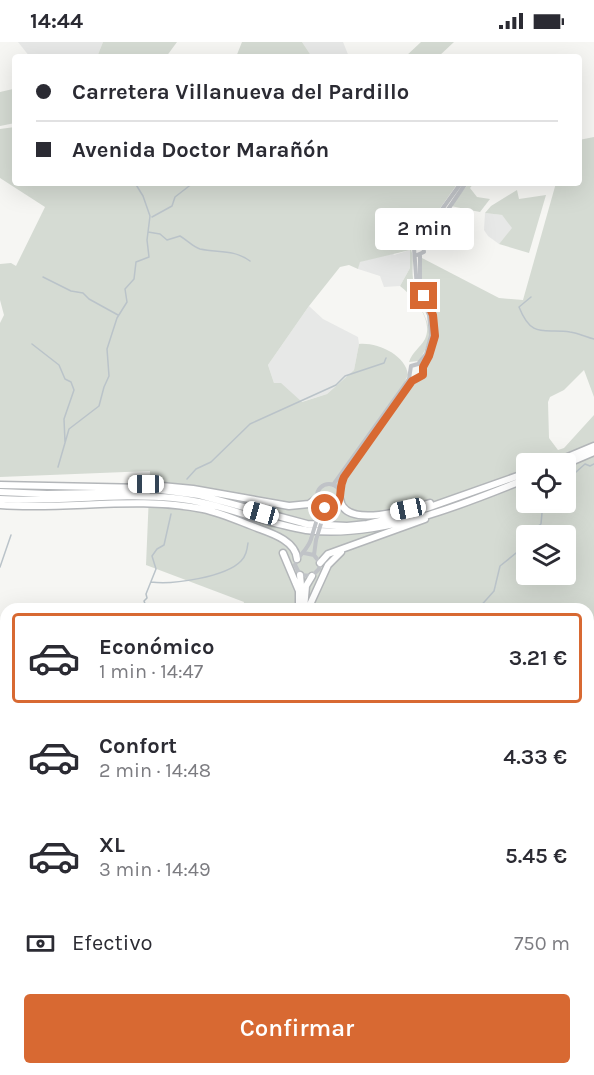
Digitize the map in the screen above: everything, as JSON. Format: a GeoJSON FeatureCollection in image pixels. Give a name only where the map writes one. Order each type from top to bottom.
{"type":"FeatureCollection","features":[{"type":"Feature","properties":{"kind":"highway"},"geometry":{"type":"LineString","coordinates":[[576,454],[594,446]]}},
{"type":"Feature","properties":{"kind":"highway"},"geometry":{"type":"LineString","coordinates":[[576,460],[594,452]]}},
{"type":"Feature","properties":{"kind":"highway"},"geometry":{"type":"LineString","coordinates":[[94,486],[146,488],[199,495],[286,520],[307,524],[347,526],[410,514],[516,477]]}},
{"type":"Feature","properties":{"kind":"highway"},"geometry":{"type":"LineString","coordinates":[[340,499],[343,509],[350,513],[389,513],[508,480]]}},
{"type":"Feature","properties":{"kind":"highway"},"geometry":{"type":"LineString","coordinates":[[0,499],[46,500],[145,496],[191,501],[285,526],[348,531],[396,523],[515,484]]}},
{"type":"Feature","properties":{"kind":"highway"},"geometry":{"type":"LineString","coordinates":[[320,563],[328,554],[515,484]]}},
{"type":"Feature","properties":{"kind":"highway"},"geometry":{"type":"LineString","coordinates":[[0,485],[163,485],[289,506],[309,504],[317,498]]}},
{"type":"Feature","properties":{"kind":"highway"},"geometry":{"type":"LineString","coordinates":[[0,492],[47,494],[145,492],[216,500]]}},
{"type":"Feature","properties":{"kind":"highway"},"geometry":{"type":"LineString","coordinates":[[77,506],[145,499],[191,501]]}},
{"type":"Feature","properties":{"kind":"highway"},"geometry":{"type":"LineString","coordinates":[[0,505],[77,506],[145,503],[176,505],[214,512],[279,537],[295,550],[297,559]]}},
{"type":"Feature","properties":{"kind":"highway"},"geometry":{"type":"LineString","coordinates":[[306,603],[332,559],[360,542]]}},
{"type":"Feature","properties":{"kind":"highway"},"geometry":{"type":"LineString","coordinates":[[283,553],[301,603]]}},
{"type":"Feature","properties":{"kind":"highway"},"geometry":{"type":"LineString","coordinates":[[300,575],[303,603]]}},
{"type":"Feature","properties":{"kind":"highway"},"geometry":{"type":"LineString","coordinates":[[304,603],[306,586],[312,576]]}},
{"type":"Feature","properties":{"kind":"street"},"geometry":{"type":"LineString","coordinates":[[421,245],[459,186]]}},
{"type":"Feature","properties":{"kind":"street"},"geometry":{"type":"LineString","coordinates":[[421,365],[432,347],[435,324],[419,278],[418,254],[414,248],[421,245],[464,186]]}},
{"type":"Feature","properties":{"kind":"street"},"geometry":{"type":"LineString","coordinates":[[418,254],[424,251],[421,245]]}},
{"type":"Feature","properties":{"kind":"street"},"geometry":{"type":"LineString","coordinates":[[321,517],[317,498],[321,487],[333,485],[413,377],[423,375],[421,365],[429,346],[431,325],[417,288],[418,254]]}},
{"type":"Feature","properties":{"kind":"street"},"geometry":{"type":"LineString","coordinates":[[320,505],[328,508],[335,507],[340,499],[339,490],[344,477],[413,377],[411,366],[421,365]]}},
{"type":"Feature","properties":{"kind":"street"},"geometry":{"type":"LineString","coordinates":[[333,485],[339,490]]}},
{"type":"Feature","properties":{"kind":"street"},"geometry":{"type":"LineString","coordinates":[[313,540],[315,555],[320,563],[317,572],[312,576],[300,575],[296,567],[297,559],[313,540],[321,517],[328,508]]}},
{"type":"Feature","properties":{"kind":"street"},"geometry":{"type":"LineString","coordinates":[[304,553],[315,555]]}},
{"type":"Feature","properties":{"kind":"shaded area"},"geometry":{"type":"Polygon","coordinates":[[[18,42],[103,42],[98,54],[28,54],[18,42]]]}},
{"type":"Feature","properties":{"kind":"shaded area"},"geometry":{"type":"Polygon","coordinates":[[[103,42],[177,42],[168,54],[98,54],[103,42]]]}},
{"type":"Feature","properties":{"kind":"shaded area"},"geometry":{"type":"Polygon","coordinates":[[[242,42],[302,42],[310,54],[237,54],[242,42]]]}},
{"type":"Feature","properties":{"kind":"shaded area"},"geometry":{"type":"Polygon","coordinates":[[[302,42],[343,42],[348,54],[310,54],[302,42]]]}},
{"type":"Feature","properties":{"kind":"shaded area"},"geometry":{"type":"Polygon","coordinates":[[[421,42],[454,42],[441,54],[408,54],[421,42]]]}},
{"type":"Feature","properties":{"kind":"shaded area"},"geometry":{"type":"Polygon","coordinates":[[[12,89],[12,124],[0,126],[0,92],[12,89]]]}},
{"type":"Feature","properties":{"kind":"shaded area"},"geometry":{"type":"Polygon","coordinates":[[[12,127],[12,186],[0,178],[0,129],[12,127]]]}},
{"type":"Feature","properties":{"kind":"shaded area"},"geometry":{"type":"Polygon","coordinates":[[[594,137],[594,397],[584,370],[564,390],[550,397],[548,402],[549,438],[558,450],[564,448],[594,415],[594,603],[244,603],[146,565],[150,471],[0,477],[0,323],[4,315],[0,300],[0,264],[11,263],[16,266],[45,207],[12,186],[456,186],[428,225],[408,208],[393,228],[403,237],[411,251],[415,290],[428,324],[428,340],[419,361],[409,362],[425,339],[427,324],[421,309],[400,286],[410,268],[410,250],[360,262],[358,269],[349,265],[340,267],[309,306],[268,365],[274,383],[281,383],[302,402],[327,394],[354,370],[359,344],[374,345],[390,351],[402,361],[408,375],[405,381],[411,386],[423,378],[435,346],[438,328],[425,291],[421,271],[422,258],[499,298],[523,300],[555,186],[582,186],[582,139],[594,137]]]}},
{"type":"Feature","properties":{"kind":"shaded area"},"geometry":{"type":"Polygon","coordinates":[[[467,186],[472,186],[470,188],[477,197],[490,199],[480,212],[470,210],[455,232],[452,230],[460,219],[455,215],[460,209],[464,210],[463,215],[465,209],[451,206],[467,186]]]}},
{"type":"Feature","properties":{"kind":"shaded area"},"geometry":{"type":"Polygon","coordinates":[[[517,190],[519,199],[546,195],[529,253],[499,244],[512,228],[502,215],[485,213],[491,206],[517,190]]]}},
{"type":"Feature","properties":{"kind":"shaded area"},"geometry":{"type":"Polygon","coordinates":[[[485,213],[502,215],[513,228],[499,244],[484,230],[485,213]]]}},
{"type":"Feature","properties":{"kind":"shaded area"},"geometry":{"type":"Polygon","coordinates":[[[410,250],[410,268],[400,286],[384,287],[380,276],[358,269],[359,262],[410,250]]]}},
{"type":"Feature","properties":{"kind":"shaded area"},"geometry":{"type":"Polygon","coordinates":[[[309,306],[323,319],[358,337],[359,344],[354,370],[327,394],[301,402],[274,383],[268,365],[309,306]]]}},
{"type":"Feature","properties":{"kind":"waterway"},"geometry":{"type":"LineString","coordinates":[[58,467],[69,429],[99,406],[109,376],[107,349],[117,318],[127,302],[125,289],[134,279],[136,262],[149,257],[147,240],[150,216],[137,186]]}},
{"type":"Feature","properties":{"kind":"waterway"},"geometry":{"type":"LineString","coordinates":[[152,217],[172,206],[175,197],[189,186]]}},
{"type":"Feature","properties":{"kind":"waterway"},"geometry":{"type":"LineString","coordinates":[[148,232],[160,234],[167,240],[180,236],[200,249],[232,253],[250,261]]}},
{"type":"Feature","properties":{"kind":"waterway"},"geometry":{"type":"LineString","coordinates":[[43,277],[71,291],[83,293],[89,299],[118,315]]}},
{"type":"Feature","properties":{"kind":"waterway"},"geometry":{"type":"LineString","coordinates":[[531,297],[519,307],[534,328],[573,333],[594,339]]}},
{"type":"Feature","properties":{"kind":"waterway"},"geometry":{"type":"LineString","coordinates":[[32,344],[59,365],[65,379],[71,382],[74,390],[64,419],[65,442]]}},
{"type":"Feature","properties":{"kind":"waterway"},"geometry":{"type":"LineString","coordinates":[[187,479],[196,469],[211,462],[250,424],[336,385],[345,376],[384,363],[386,358]]}},
{"type":"Feature","properties":{"kind":"waterway"},"geometry":{"type":"LineString","coordinates":[[576,472],[585,464],[590,466],[594,464]]}},
{"type":"Feature","properties":{"kind":"waterway"},"geometry":{"type":"LineString","coordinates":[[540,525],[542,513]]}},
{"type":"Feature","properties":{"kind":"waterway"},"geometry":{"type":"LineString","coordinates":[[145,603],[156,569],[152,556],[164,545],[171,514]]}},
{"type":"Feature","properties":{"kind":"waterway"},"geometry":{"type":"LineString","coordinates":[[0,567],[11,535]]}},
{"type":"Feature","properties":{"kind":"waterway"},"geometry":{"type":"LineString","coordinates":[[151,582],[198,579],[234,567],[243,559],[248,543]]}},
{"type":"Feature","properties":{"kind":"waterway"},"geometry":{"type":"LineString","coordinates":[[483,603],[494,591],[500,566],[516,553]]}},
{"type":"Feature","properties":{"kind":"route"},"geometry":{"type":"LineString","coordinates":[[325,508],[337,505],[344,477],[412,381],[423,375],[423,364],[429,356],[435,336],[433,315],[424,296]]}}]}
